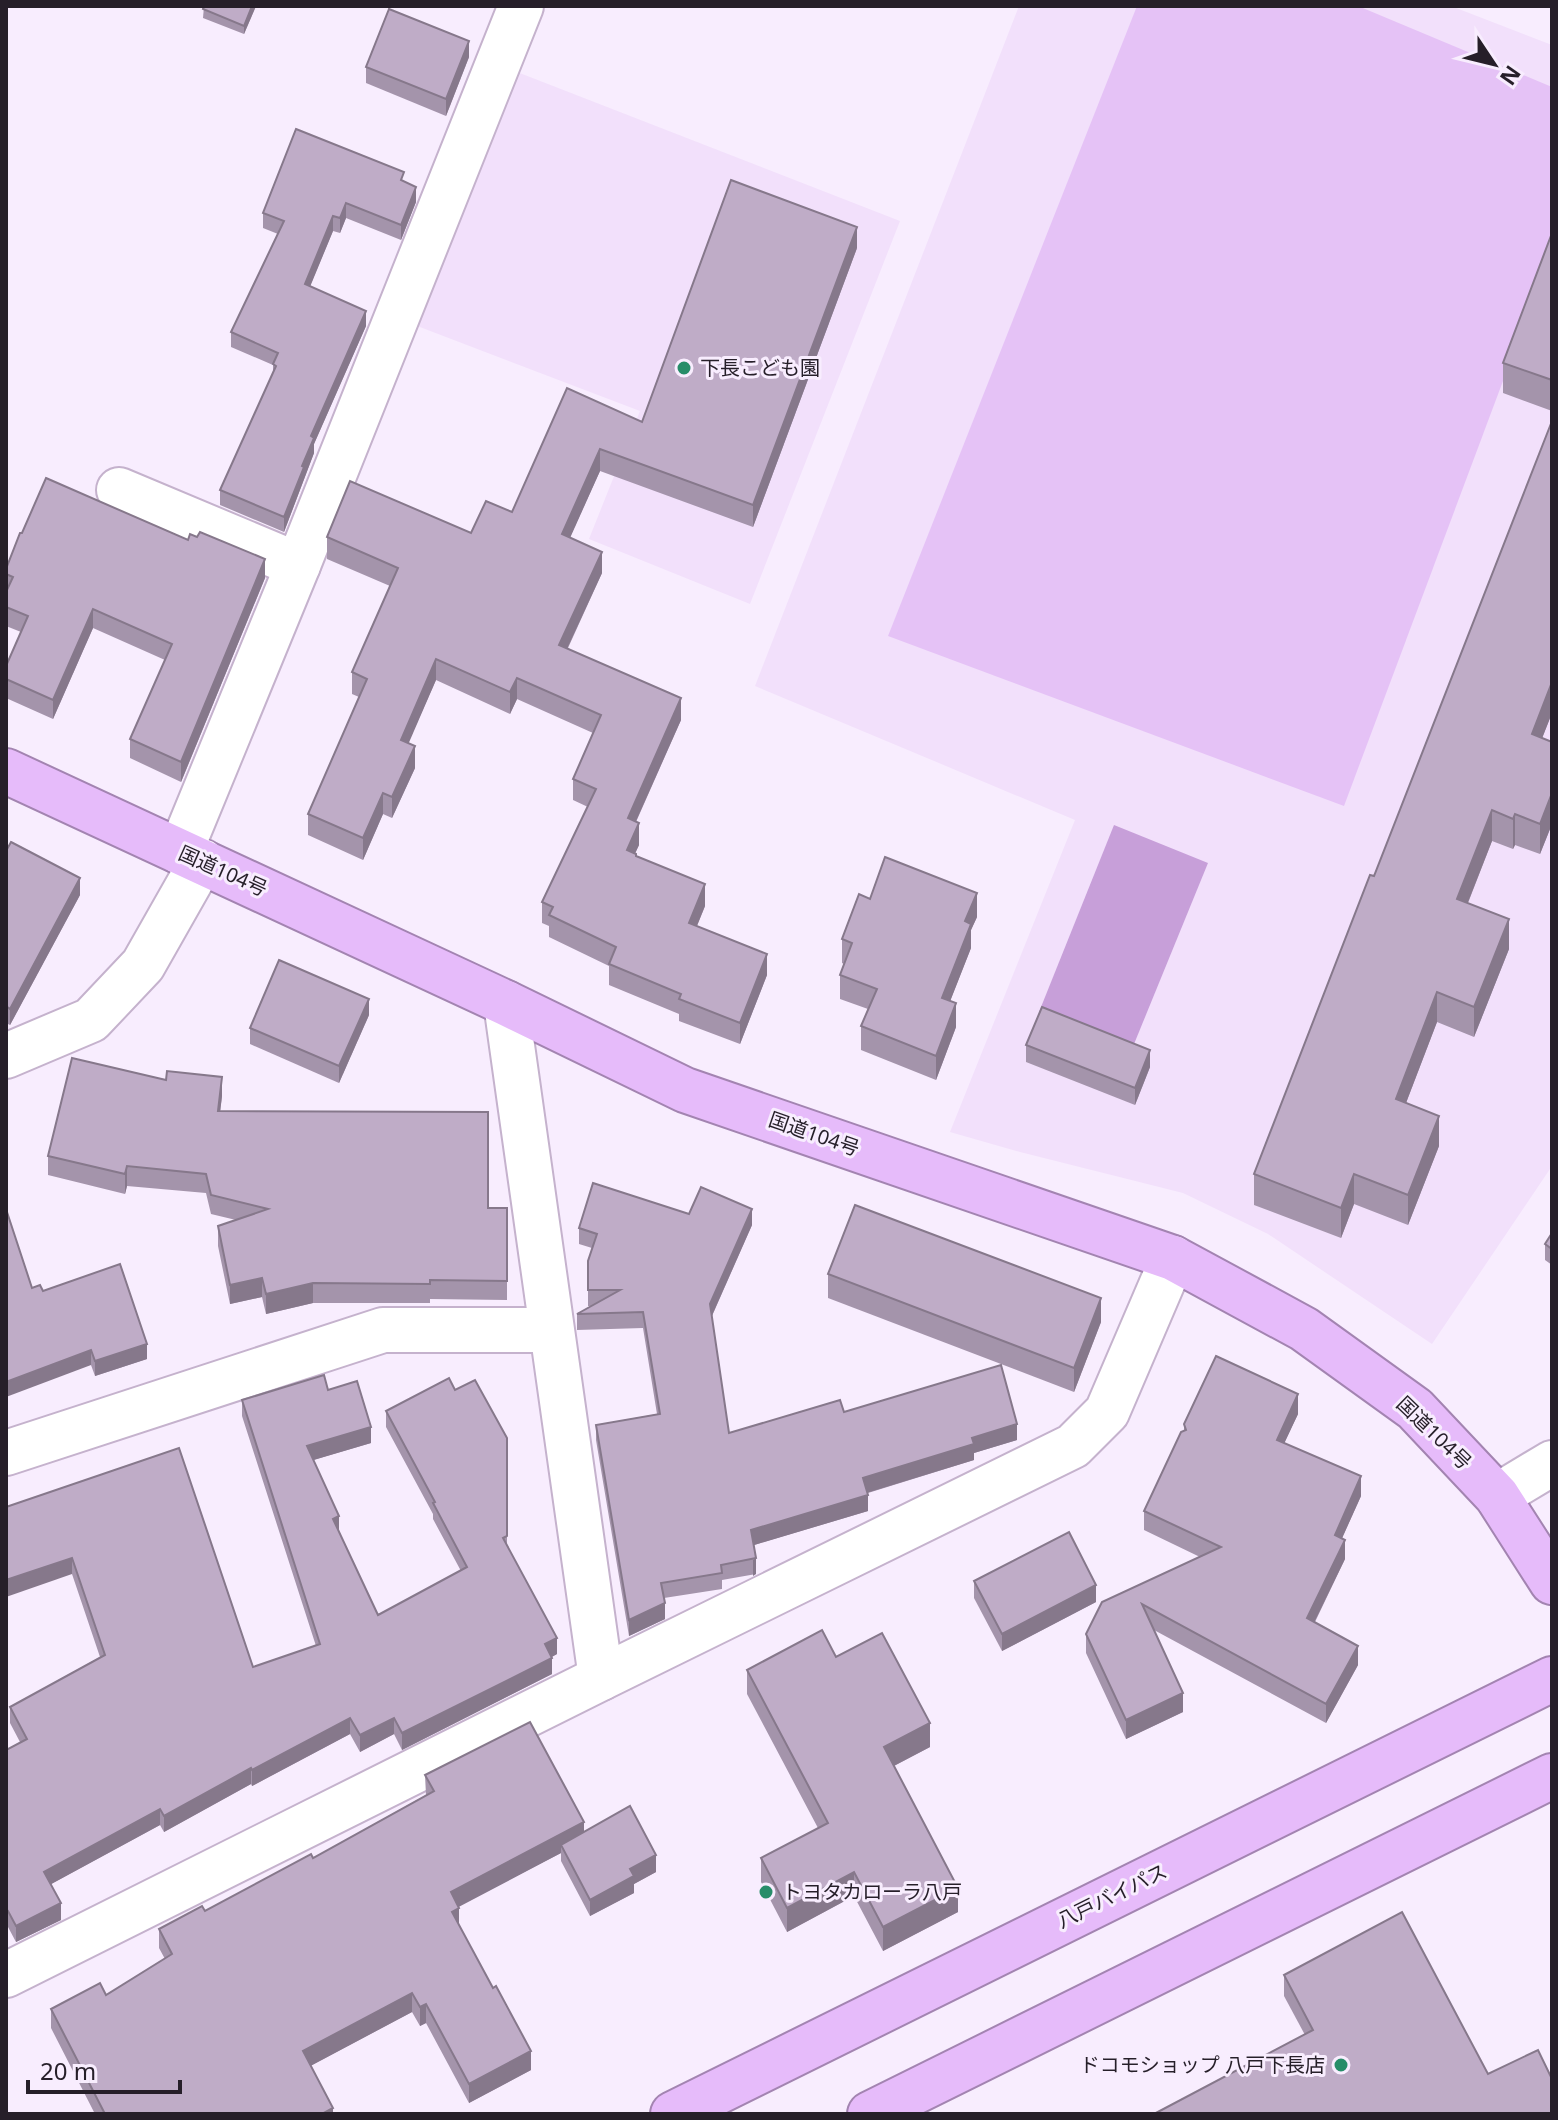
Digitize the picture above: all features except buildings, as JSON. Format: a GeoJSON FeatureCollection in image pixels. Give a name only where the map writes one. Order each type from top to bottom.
{"type":"FeatureCollection","features":[{"type":"Feature","properties":{"kind":"highway","name":"国道104号"},"geometry":{"type":"LineString","coordinates":[[6,771],[506,1003],[685,1090],[1173,1258],[1304,1329],[1415,1409],[1497,1496],[1552,1582]]}},
{"type":"Feature","properties":{"kind":"highway","name":"八戸バイパス"},"geometry":{"type":"LineString","coordinates":[[673,2114],[1552,1679]]}},
{"type":"Feature","properties":{"kind":"highway"},"geometry":{"type":"LineString","coordinates":[[870,2114],[1552,1776]]}},
{"type":"Feature","properties":{"kind":"street"},"geometry":{"type":"LineString","coordinates":[[6,1056],[91,1020],[143,965],[191,856],[298,565],[521,6]]}},
{"type":"Feature","properties":{"kind":"street"},"geometry":{"type":"LineString","coordinates":[[119,490],[298,565]]}},
{"type":"Feature","properties":{"kind":"street"},"geometry":{"type":"LineString","coordinates":[[506,1003],[601,1678]]}},
{"type":"Feature","properties":{"kind":"street"},"geometry":{"type":"LineString","coordinates":[[6,1975],[1073,1446],[1107,1412],[1173,1258]]}},
{"type":"Feature","properties":{"kind":"street"},"geometry":{"type":"LineString","coordinates":[[6,1453],[383,1330],[551,1330]]}},
{"type":"Feature","properties":{"kind":"street"},"geometry":{"type":"LineString","coordinates":[[1497,1496],[1552,1463]]}},
{"type":"Feature","properties":{"kind":"shaded area"},"geometry":{"type":"Polygon","coordinates":[[[1019,6],[1451,6],[1552,45],[1552,1166],[1432,1344],[1268,1234],[1183,1193],[950,1132],[1075,820],[755,686],[1019,6]]]}},
{"type":"Feature","properties":{"kind":"shaded area"},"geometry":{"type":"Polygon","coordinates":[[[1137,6],[1358,6],[1552,87],[1552,250],[1344,806],[888,636],[1137,6]]]}},
{"type":"Feature","properties":{"kind":"shaded area","name":"下長こども園"},"geometry":{"type":"Polygon","coordinates":[[[512,70],[900,221],[750,604],[589,539],[640,411],[412,324],[512,70]]]}},
{"type":"Feature","properties":{"kind":"shaded area"},"geometry":{"type":"Polygon","coordinates":[[[1114,825],[1208,863],[1132,1049],[1039,1012],[1114,825]]]}},
{"type":"Feature","properties":{"kind":"place","name":"下長こども園"},"geometry":{"type":"Point","coordinates":[684,368]}},
{"type":"Feature","properties":{"kind":"place","name":"トヨタカローラ八戸"},"geometry":{"type":"Point","coordinates":[766,1892]}},
{"type":"Feature","properties":{"kind":"place","name":"ドコモショップ 八戸下長店"},"geometry":{"type":"Point","coordinates":[1341,2065]}}]}
